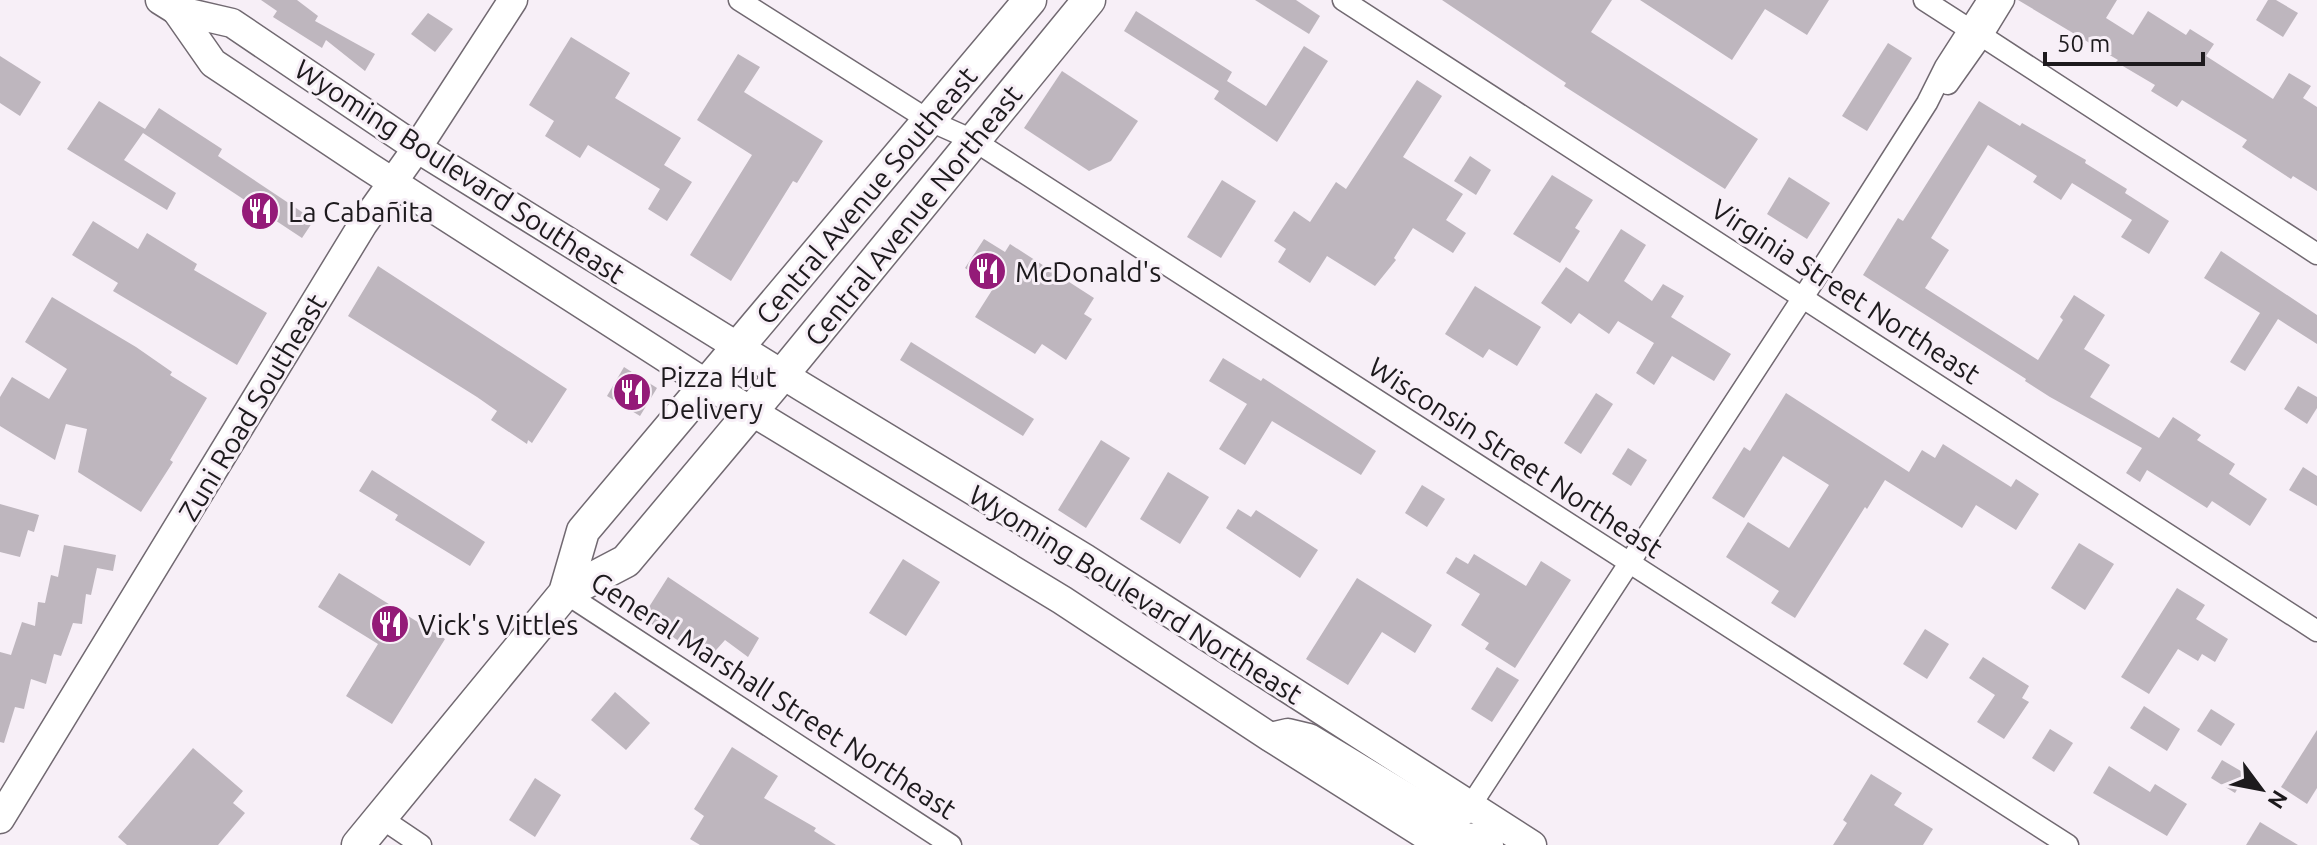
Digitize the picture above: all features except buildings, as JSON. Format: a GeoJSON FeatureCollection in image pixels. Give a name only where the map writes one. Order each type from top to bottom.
{"type":"FeatureCollection","features":[{"type":"Feature","properties":{"kind":"main road","name":"Zuni Road Southeast"},"geometry":{"type":"LineString","coordinates":[[0,819],[363,224],[417,148],[513,0]]}},
{"type":"Feature","properties":{"kind":"main road","name":"Central Avenue Southeast"},"geometry":{"type":"LineString","coordinates":[[358,845],[565,593],[583,531],[1030,0]]}},
{"type":"Feature","properties":{"kind":"main road","name":"Central Avenue Northeast"},"geometry":{"type":"LineString","coordinates":[[565,593],[626,561],[1089,0]]}},
{"type":"Feature","properties":{"kind":"main road","name":"Wyoming Boulevard Southeast"},"geometry":{"type":"LineString","coordinates":[[168,5],[232,23],[417,148],[738,346]]}},
{"type":"Feature","properties":{"kind":"main road","name":"Wyoming Boulevard Southeast"},"geometry":{"type":"LineString","coordinates":[[168,5],[213,63],[393,183],[705,383]]}},
{"type":"Feature","properties":{"kind":"main road","name":"Wyoming Boulevard Northeast"},"geometry":{"type":"LineString","coordinates":[[738,346],[1086,559],[1532,845]]}},
{"type":"Feature","properties":{"kind":"main road","name":"Wyoming Boulevard Northeast"},"geometry":{"type":"LineString","coordinates":[[705,383],[1062,600],[1441,845]]}},
{"type":"Feature","properties":{"kind":"main road"},"geometry":{"type":"LineString","coordinates":[[1270,737],[1288,733],[1309,738],[1444,820],[1461,815],[1471,805]]}},
{"type":"Feature","properties":{"kind":"main road"},"geometry":{"type":"LineString","coordinates":[[1450,845],[1458,837],[1478,838],[1489,845]]}},
{"type":"Feature","properties":{"kind":"street","name":"Wisconsin Street Northeast"},"geometry":{"type":"LineString","coordinates":[[739,0],[930,121],[973,140],[2068,845]]}},
{"type":"Feature","properties":{"kind":"street","name":"Virginia Street Northeast"},"geometry":{"type":"LineString","coordinates":[[1343,0],[2317,631]]}},
{"type":"Feature","properties":{"kind":"street"},"geometry":{"type":"LineString","coordinates":[[1924,0],[2317,254]]}},
{"type":"Feature","properties":{"kind":"street"},"geometry":{"type":"LineString","coordinates":[[1975,33],[1988,0]]}},
{"type":"Feature","properties":{"kind":"street"},"geometry":{"type":"LineString","coordinates":[[1471,805],[1803,297],[1927,103],[1945,67],[2004,0]]}},
{"type":"Feature","properties":{"kind":"street","name":"General Marshall Street Northeast"},"geometry":{"type":"LineString","coordinates":[[565,593],[951,845]]}},
{"type":"Feature","properties":{"kind":"street"},"geometry":{"type":"LineString","coordinates":[[381,818],[421,845]]}},
{"type":"Feature","properties":{"kind":"place","name":"La Cabañita"},"geometry":{"type":"Point","coordinates":[260,211]}},
{"type":"Feature","properties":{"kind":"place","name":"McDonald's"},"geometry":{"type":"Point","coordinates":[987,271]}},
{"type":"Feature","properties":{"kind":"place","name":"Pizza Hut Delivery"},"geometry":{"type":"Point","coordinates":[632,392]}},
{"type":"Feature","properties":{"kind":"place","name":"Vick's Vittles"},"geometry":{"type":"Point","coordinates":[390,624]}}]}
